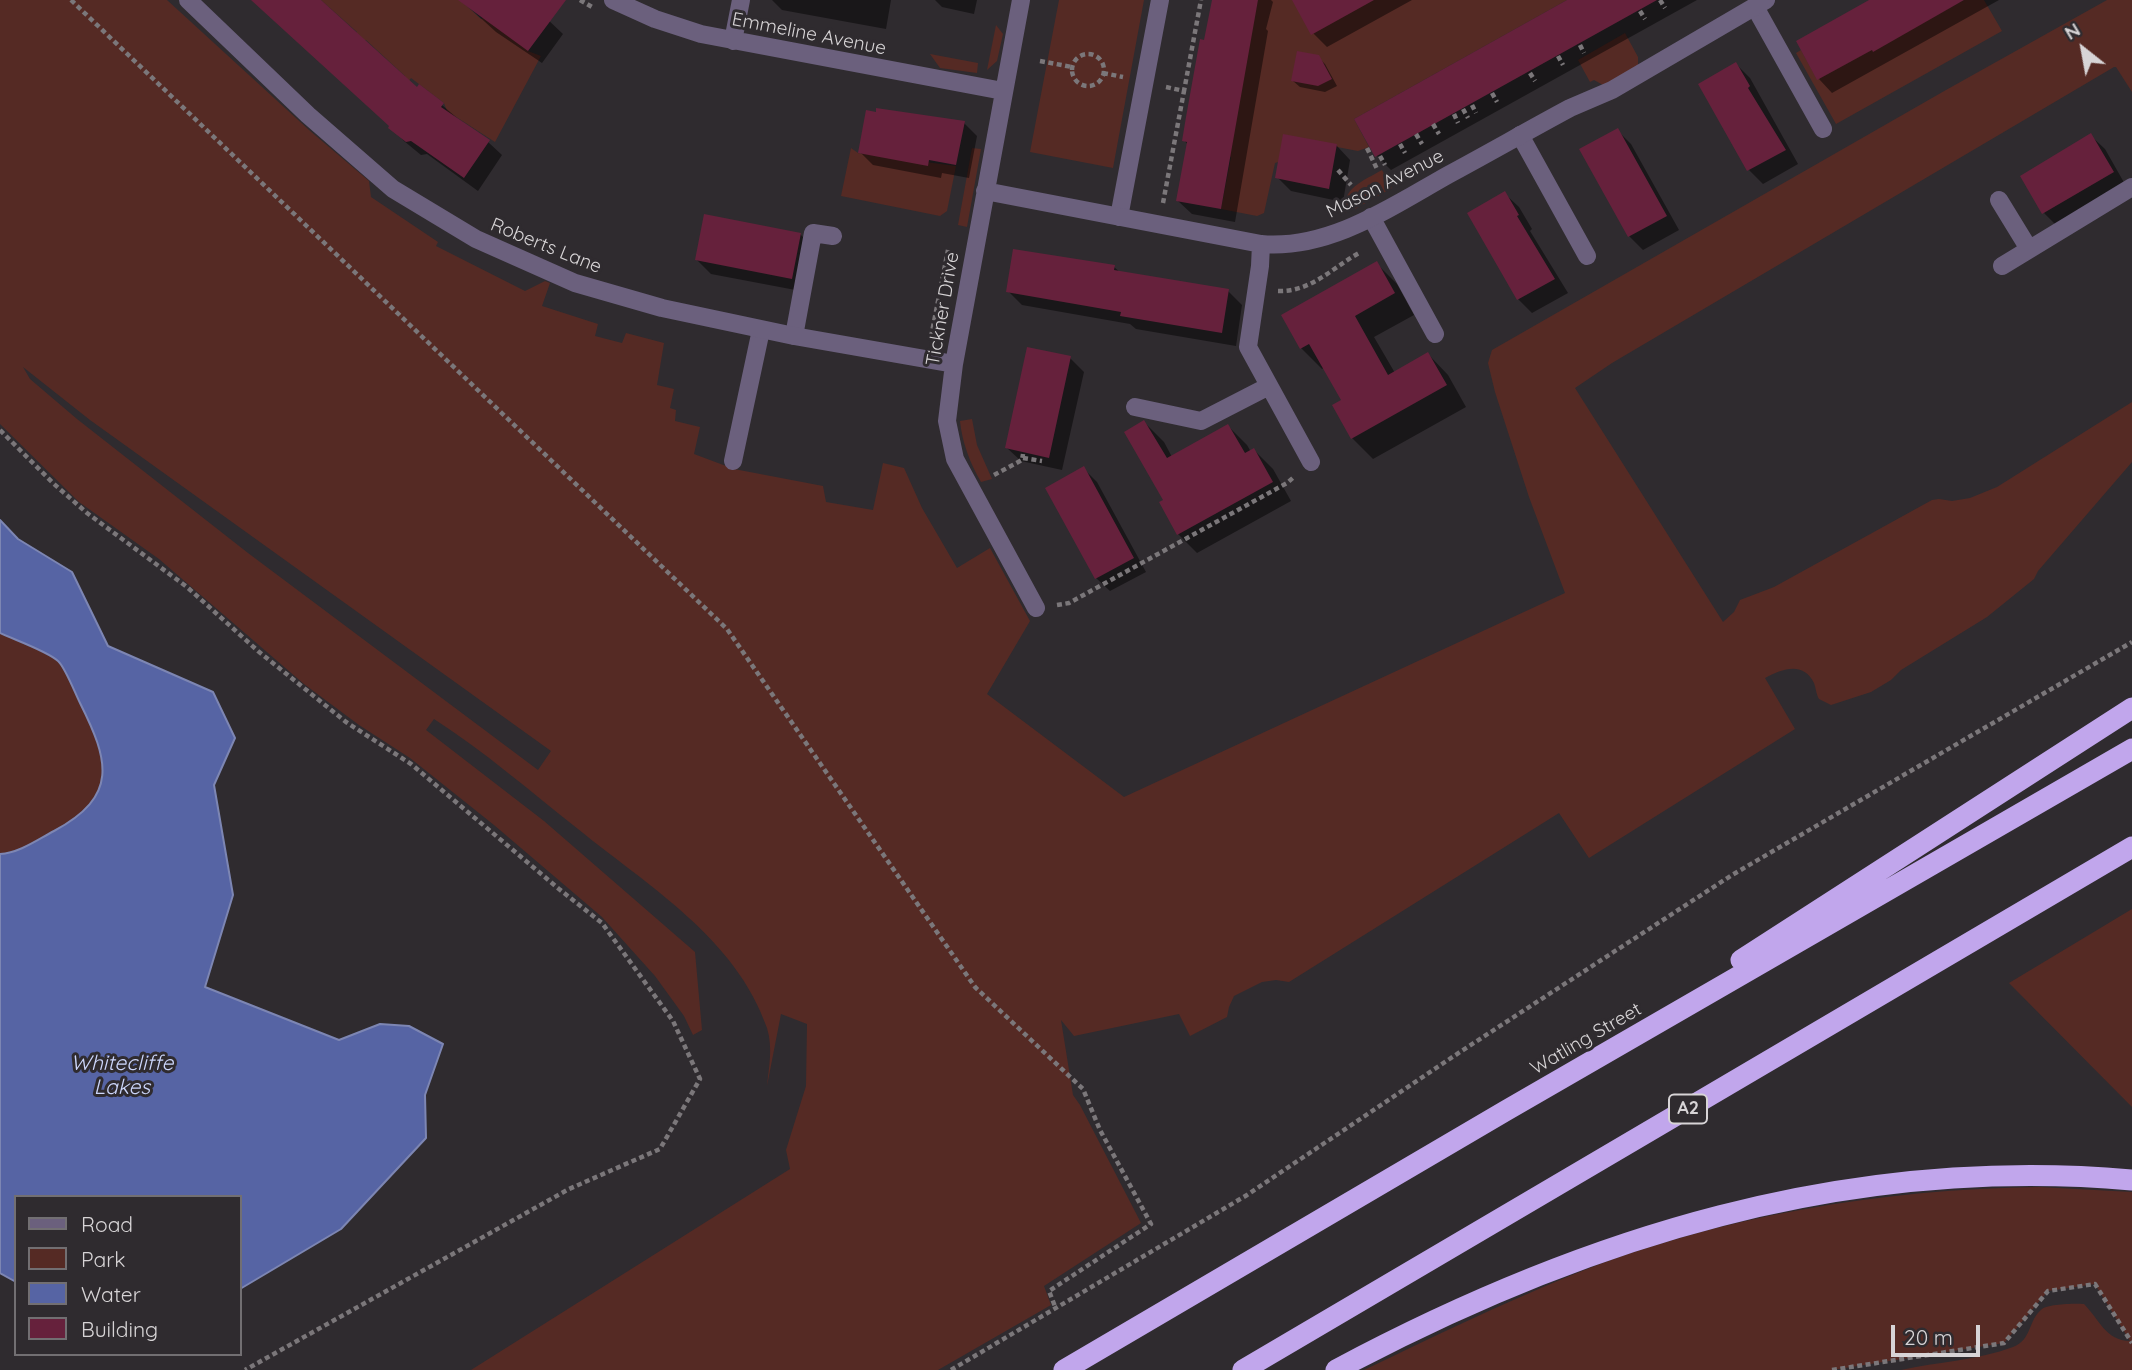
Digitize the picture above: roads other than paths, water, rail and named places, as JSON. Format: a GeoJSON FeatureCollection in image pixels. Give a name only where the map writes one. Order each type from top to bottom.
{"type":"FeatureCollection","features":[{"type":"Feature","properties":{"kind":"highway"},"geometry":{"type":"LineString","coordinates":[[1507,1110],[2132,708]]}},
{"type":"Feature","properties":{"kind":"highway","name":"Watling Street"},"geometry":{"type":"LineString","coordinates":[[1064,1370],[2132,749]]}},
{"type":"Feature","properties":{"kind":"highway","name":"A2"},"geometry":{"type":"LineString","coordinates":[[1242,1370],[2132,847]]}},
{"type":"Feature","properties":{"kind":"highway"},"geometry":{"type":"LineString","coordinates":[[1336,1370],[1467,1306],[1586,1256],[1732,1212],[1847,1189],[1945,1178],[2067,1175],[2132,1180]]}},
{"type":"Feature","properties":{"kind":"street"},"geometry":{"type":"LineString","coordinates":[[733,41],[741,0]]}},
{"type":"Feature","properties":{"kind":"street","name":"Tickner Drive"},"geometry":{"type":"LineString","coordinates":[[1021,0],[954,364],[947,422],[955,459],[1036,608]]}},
{"type":"Feature","properties":{"kind":"street"},"geometry":{"type":"LineString","coordinates":[[1119,217],[1160,0]]}},
{"type":"Feature","properties":{"kind":"street","name":"Roberts Lane"},"geometry":{"type":"LineString","coordinates":[[199,3],[308,116],[393,190],[476,239],[575,283],[662,308],[761,330],[954,364]]}},
{"type":"Feature","properties":{"kind":"street"},"geometry":{"type":"LineString","coordinates":[[1760,3],[1823,129]]}},
{"type":"Feature","properties":{"kind":"street","name":"Mason Avenue"},"geometry":{"type":"LineString","coordinates":[[985,191],[1261,244],[1282,245],[1316,240],[1371,217],[1570,108],[1612,90],[1760,3]]}},
{"type":"Feature","properties":{"kind":"street","name":"Emmeline Avenue"},"geometry":{"type":"LineString","coordinates":[[605,5],[733,41],[1003,91]]}},
{"type":"Feature","properties":{"kind":"street"},"geometry":{"type":"LineString","coordinates":[[1520,135],[1587,256]]}},
{"type":"Feature","properties":{"kind":"street"},"geometry":{"type":"LineString","coordinates":[[2002,266],[2132,187]]}},
{"type":"Feature","properties":{"kind":"street"},"geometry":{"type":"LineString","coordinates":[[1999,200],[2029,249]]}},
{"type":"Feature","properties":{"kind":"street"},"geometry":{"type":"LineString","coordinates":[[1371,217],[1435,334]]}},
{"type":"Feature","properties":{"kind":"street"},"geometry":{"type":"LineString","coordinates":[[794,336],[813,233],[833,236]]}},
{"type":"Feature","properties":{"kind":"street"},"geometry":{"type":"LineString","coordinates":[[1261,244],[1247,343],[1250,354],[1311,462]]}},
{"type":"Feature","properties":{"kind":"street"},"geometry":{"type":"LineString","coordinates":[[733,461],[761,330]]}},
{"type":"Feature","properties":{"kind":"street"},"geometry":{"type":"LineString","coordinates":[[1135,407],[1201,421],[1269,386]]}},
{"type":"Feature","properties":{"kind":"water","name":"Whitecliffe Lakes"},"geometry":{"type":"Polygon","coordinates":[[[0,520],[18,539],[72,572],[108,646],[213,692],[235,738],[214,785],[233,895],[205,987],[339,1040],[380,1024],[409,1026],[443,1044],[425,1095],[426,1138],[341,1229],[242,1288],[242,1195],[14,1195],[14,1281],[0,1273],[0,854],[28,846],[75,818],[90,804],[98,790],[102,776],[102,760],[90,724],[61,664],[46,653],[0,633],[0,520]]]}}]}
